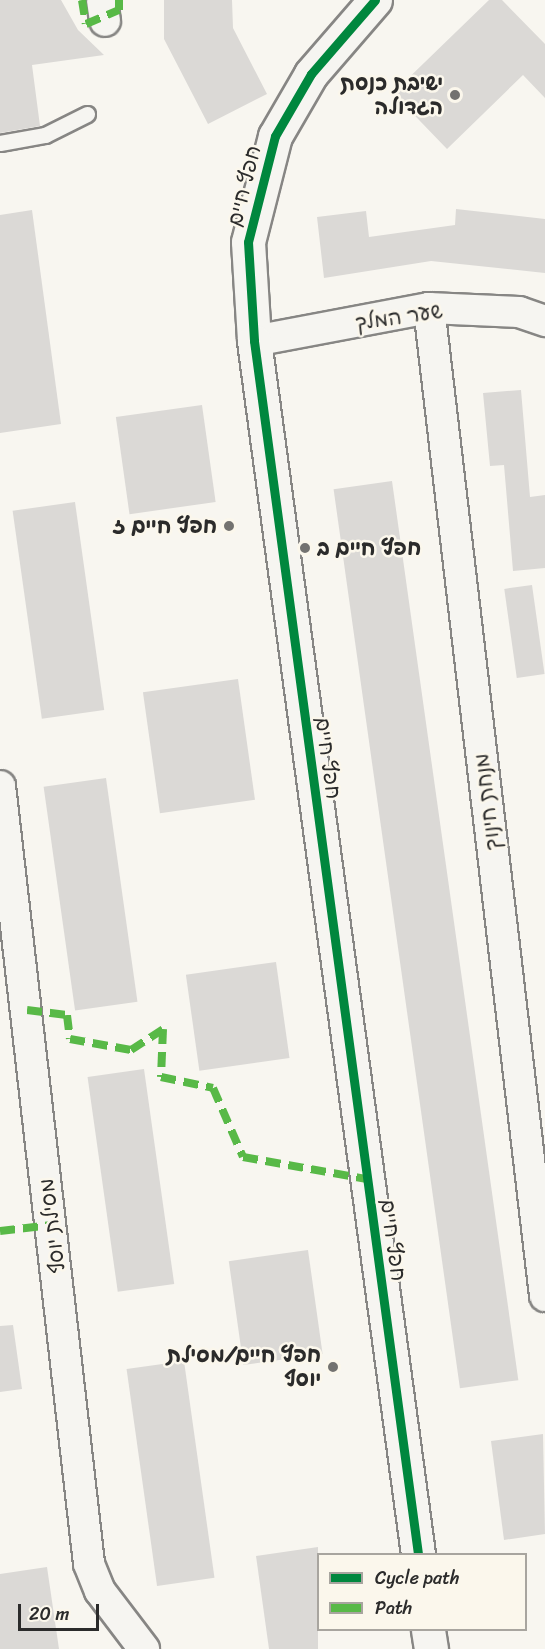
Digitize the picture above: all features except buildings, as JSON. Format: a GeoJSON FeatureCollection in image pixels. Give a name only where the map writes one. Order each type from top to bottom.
{"type":"FeatureCollection","features":[{"type":"Feature","properties":{"kind":"street","name":"חפץ חיים"},"geometry":{"type":"LineString","coordinates":[[375,0],[311,74],[275,135],[248,242],[254,341],[418,1553]]}},
{"type":"Feature","properties":{"kind":"street","name":"שער המלך"},"geometry":{"type":"LineString","coordinates":[[254,341],[429,308],[519,312],[545,321]]}},
{"type":"Feature","properties":{"kind":"street","name":"מנחת חינוך"},"geometry":{"type":"LineString","coordinates":[[429,308],[545,1296]]}},
{"type":"Feature","properties":{"kind":"street","name":"מסילת יוסף"},"geometry":{"type":"LineString","coordinates":[[0,786],[89,1564],[100,1591],[144,1649]]}},
{"type":"Feature","properties":{"kind":"street"},"geometry":{"type":"LineString","coordinates":[[428,1631],[430,1649]]}},
{"type":"Feature","properties":{"kind":"lane"},"geometry":{"type":"LineString","coordinates":[[0,143],[45,135],[87,114]]}},
{"type":"Feature","properties":{"kind":"marked path"},"geometry":{"type":"LineString","coordinates":[[82,0],[86,24],[119,10],[119,0]]}},
{"type":"Feature","properties":{"kind":"marked path"},"geometry":{"type":"LineString","coordinates":[[27,1010],[67,1015],[70,1039],[131,1050],[163,1029],[161,1077],[213,1088],[243,1157],[367,1179]]}},
{"type":"Feature","properties":{"kind":"marked path"},"geometry":{"type":"LineString","coordinates":[[0,1231],[52,1225]]}},
{"type":"Feature","properties":{"kind":"cycle path"},"geometry":{"type":"LineString","coordinates":[[375,0],[311,74],[275,136],[248,242],[254,341],[418,1553]]}},
{"type":"Feature","properties":{"kind":"place","name":"ישיבת כנסת הגדולה"},"geometry":{"type":"Point","coordinates":[455,95]}},
{"type":"Feature","properties":{"kind":"place","name":"חפץ חיים ז"},"geometry":{"type":"Point","coordinates":[229,526]}},
{"type":"Feature","properties":{"kind":"place","name":"חפץ חיים ב"},"geometry":{"type":"Point","coordinates":[305,548]}},
{"type":"Feature","properties":{"kind":"place","name":"חפץ חיים/מסילת יוסף"},"geometry":{"type":"Point","coordinates":[333,1367]}}]}
